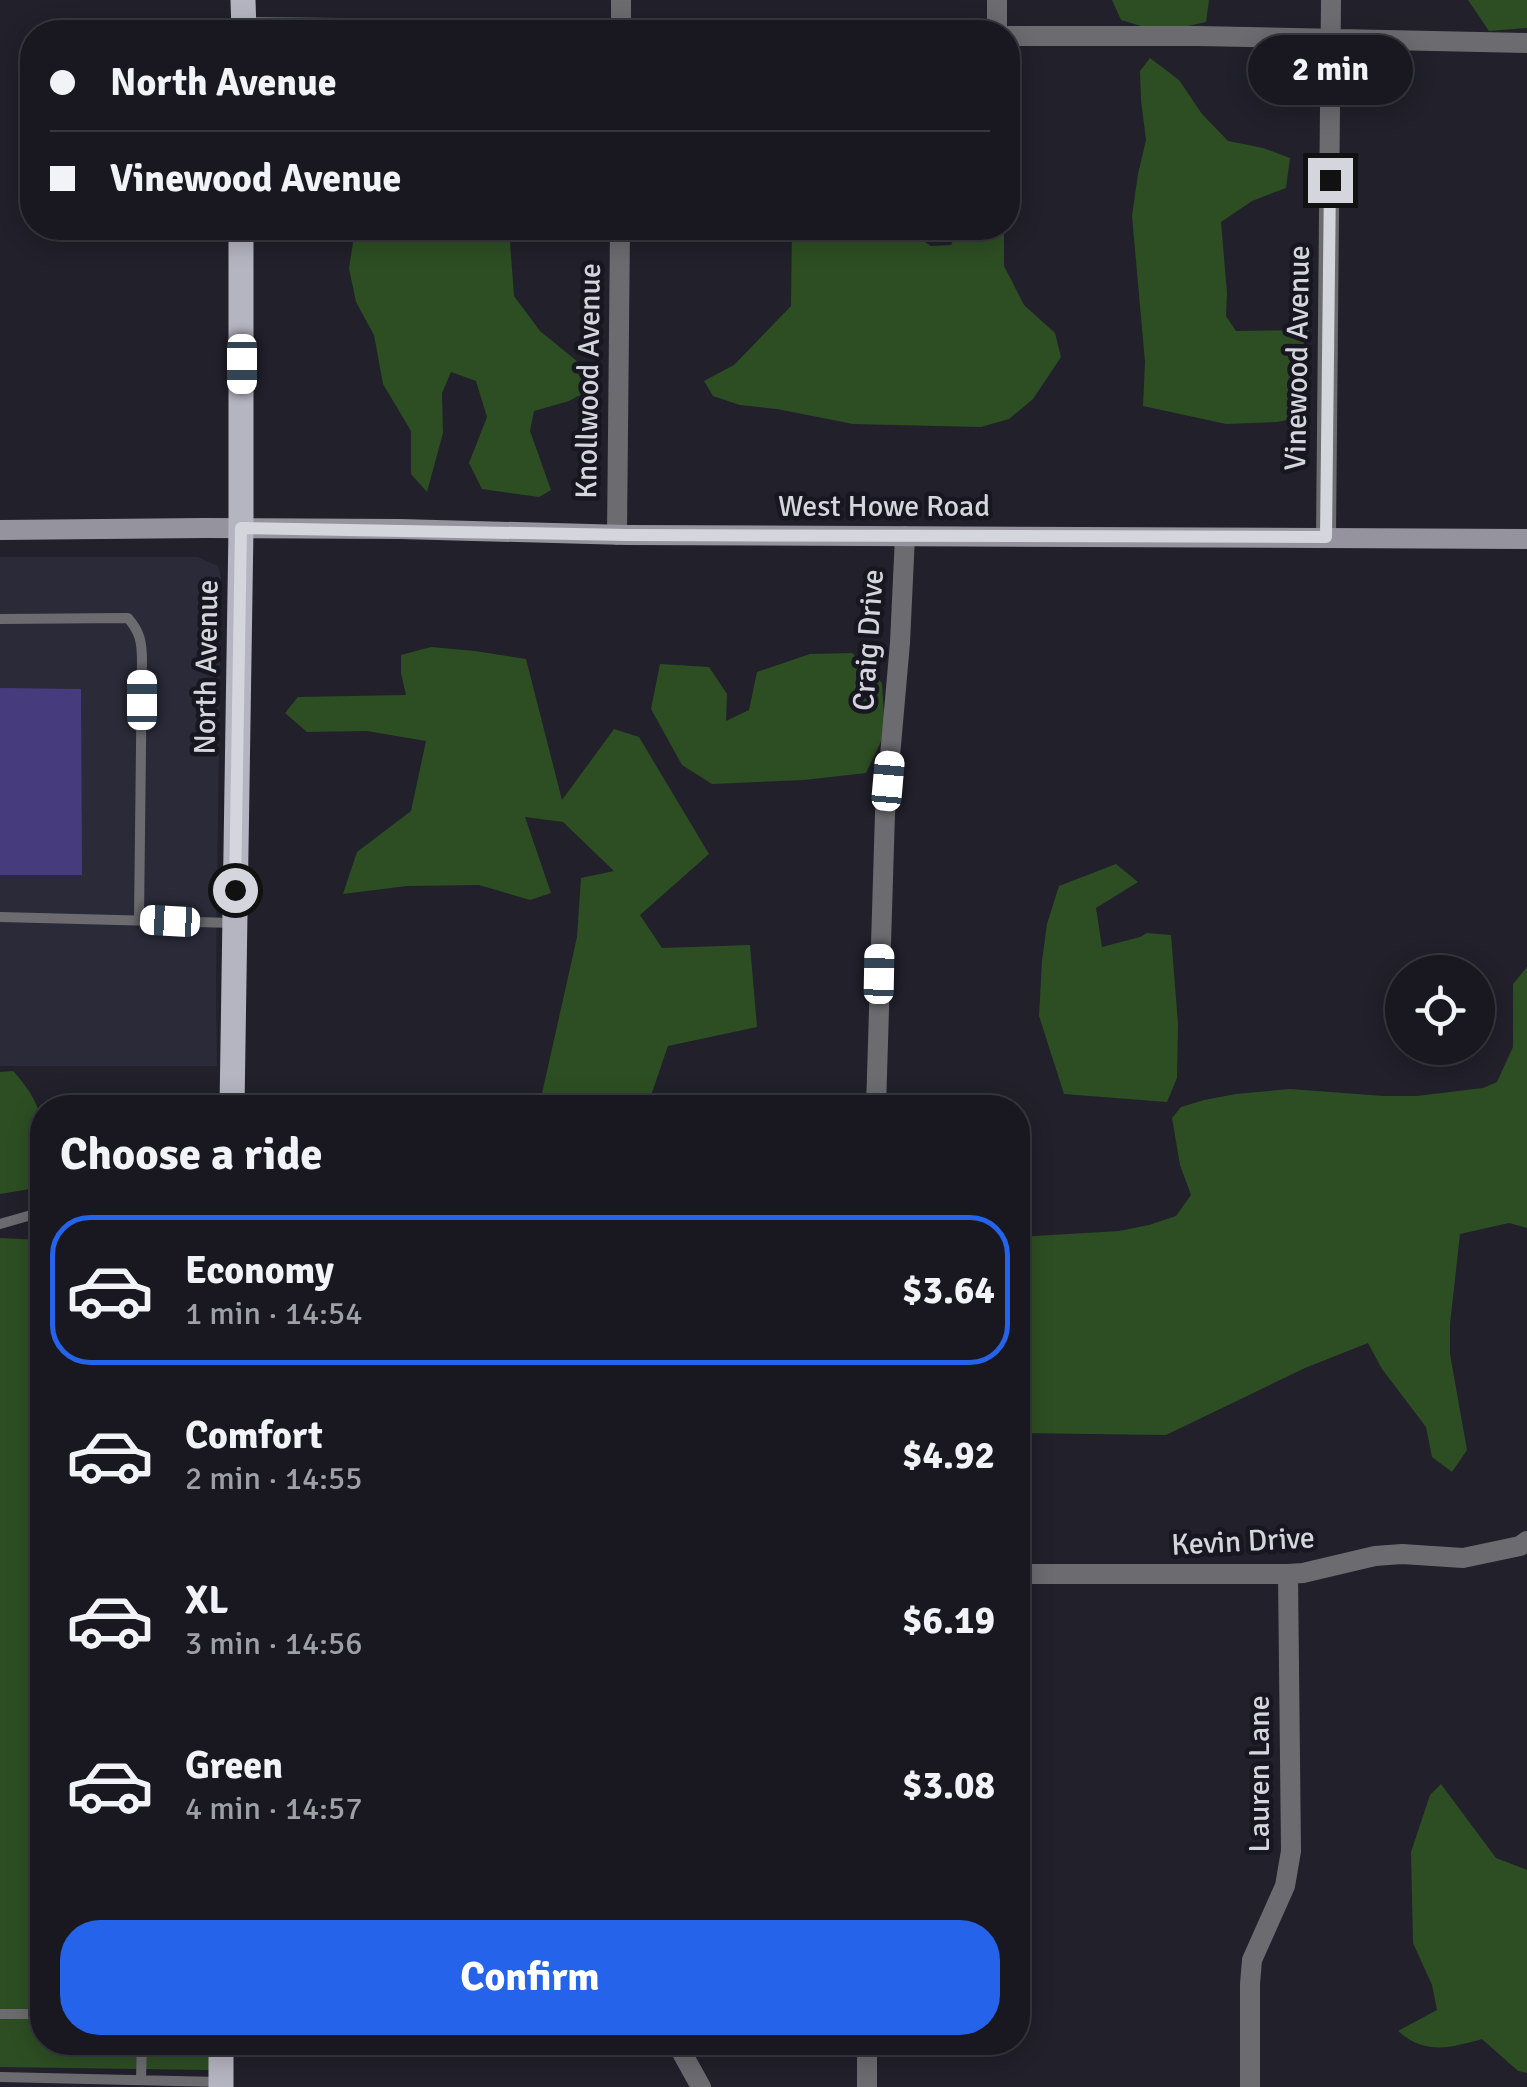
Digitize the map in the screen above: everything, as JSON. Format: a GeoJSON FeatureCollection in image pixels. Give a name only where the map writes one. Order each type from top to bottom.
{"type":"FeatureCollection","features":[{"type":"Feature","properties":{"kind":"main road","name":"North Avenue"},"geometry":{"type":"LineString","coordinates":[[232,1095],[241,240]]}},
{"type":"Feature","properties":{"kind":"main road","name":"West Howe Road"},"geometry":{"type":"LineString","coordinates":[[0,530],[241,528],[617,535],[1527,539]]}},
{"type":"Feature","properties":{"kind":"main road"},"geometry":{"type":"LineString","coordinates":[[221,2055],[221,2084]]}},
{"type":"Feature","properties":{"kind":"street","name":"Vinewood Avenue"},"geometry":{"type":"LineString","coordinates":[[1326,537],[1331,0]]}},
{"type":"Feature","properties":{"kind":"street"},"geometry":{"type":"LineString","coordinates":[[1020,36],[1527,43]]}},
{"type":"Feature","properties":{"kind":"street","name":"Knollwood Avenue"},"geometry":{"type":"LineString","coordinates":[[617,535],[620,240]]}},
{"type":"Feature","properties":{"kind":"street","name":"Craig Drive"},"geometry":{"type":"LineString","coordinates":[[876,1095],[885,813],[905,536]]}},
{"type":"Feature","properties":{"kind":"street","name":"Kevin Drive"},"geometry":{"type":"LineString","coordinates":[[1030,1574],[1288,1574],[1375,1556],[1464,1558],[1520,1546],[1527,1541]]}},
{"type":"Feature","properties":{"kind":"street","name":"Lauren Lane"},"geometry":{"type":"LineString","coordinates":[[1250,2087],[1252,1960],[1286,1886],[1290,1851],[1288,1574]]}},
{"type":"Feature","properties":{"kind":"street"},"geometry":{"type":"LineString","coordinates":[[683,2055],[701,2087]]}},
{"type":"Feature","properties":{"kind":"street"},"geometry":{"type":"LineString","coordinates":[[867,2087],[868,2055]]}},
{"type":"Feature","properties":{"kind":"lane"},"geometry":{"type":"LineString","coordinates":[[0,619],[128,618],[138,630],[142,642],[139,920]]}},
{"type":"Feature","properties":{"kind":"lane"},"geometry":{"type":"LineString","coordinates":[[0,917],[234,922]]}},
{"type":"Feature","properties":{"kind":"lane"},"geometry":{"type":"LineString","coordinates":[[0,1224],[30,1215]]}},
{"type":"Feature","properties":{"kind":"lane"},"geometry":{"type":"LineString","coordinates":[[0,2014],[30,2014]]}},
{"type":"Feature","properties":{"kind":"lane"},"geometry":{"type":"LineString","coordinates":[[141,2080],[142,2055]]}},
{"type":"Feature","properties":{"kind":"lane"},"geometry":{"type":"LineString","coordinates":[[0,2078],[221,2084]]}},
{"type":"Feature","properties":{"kind":"shaded area"},"geometry":{"type":"Polygon","coordinates":[[[0,557],[198,557],[218,566],[221,577],[217,1066],[0,1066],[0,557]]]}},
{"type":"Feature","properties":{"kind":"green space"},"geometry":{"type":"Polygon","coordinates":[[[1112,0],[1209,0],[1206,22],[1161,32],[1121,20],[1112,0]]]}},
{"type":"Feature","properties":{"kind":"green space"},"geometry":{"type":"Polygon","coordinates":[[[1468,0],[1527,0],[1527,28],[1489,31],[1468,0]]]}},
{"type":"Feature","properties":{"kind":"green space"},"geometry":{"type":"Polygon","coordinates":[[[1150,58],[1179,80],[1202,114],[1228,141],[1290,158],[1286,188],[1252,201],[1221,222],[1226,316],[1236,331],[1309,330],[1306,416],[1277,422],[1226,424],[1143,406],[1145,362],[1132,216],[1146,140],[1140,71],[1150,58]]]}},
{"type":"Feature","properties":{"kind":"green space"},"geometry":{"type":"Polygon","coordinates":[[[510,240],[514,296],[540,331],[578,362],[595,387],[569,401],[534,411],[530,431],[551,490],[539,497],[482,489],[469,463],[487,417],[476,381],[451,372],[442,393],[443,433],[427,492],[411,474],[411,431],[383,384],[374,335],[356,302],[349,268],[353,243],[510,240]]]}},
{"type":"Feature","properties":{"kind":"green space"},"geometry":{"type":"Polygon","coordinates":[[[792,240],[922,240],[931,246],[951,245],[954,240],[1004,240],[1004,266],[1024,305],[1055,333],[1061,357],[1033,399],[1009,419],[981,427],[853,424],[740,405],[713,396],[704,381],[734,365],[791,306],[792,240]]]}},
{"type":"Feature","properties":{"kind":"green space"},"geometry":{"type":"Polygon","coordinates":[[[431,647],[526,659],[562,800],[614,729],[639,737],[709,854],[640,915],[662,948],[750,945],[757,1027],[668,1046],[651,1095],[542,1095],[577,937],[581,878],[614,871],[563,822],[525,817],[551,893],[530,900],[479,885],[407,886],[343,894],[357,852],[411,811],[426,741],[367,731],[307,732],[285,713],[298,697],[406,695],[401,655],[431,647]]]}},
{"type":"Feature","properties":{"kind":"green space"},"geometry":{"type":"Polygon","coordinates":[[[852,653],[882,683],[885,733],[866,773],[712,784],[682,765],[651,709],[660,664],[709,667],[727,694],[726,721],[749,710],[757,672],[810,654],[852,653]]]}},
{"type":"Feature","properties":{"kind":"green space"},"geometry":{"type":"Polygon","coordinates":[[[1116,864],[1138,882],[1096,908],[1102,947],[1147,933],[1171,935],[1178,1024],[1177,1078],[1167,1102],[1064,1094],[1039,1016],[1047,924],[1059,886],[1116,864]]]}},
{"type":"Feature","properties":{"kind":"green space"},"geometry":{"type":"Polygon","coordinates":[[[1527,967],[1527,1228],[1509,1223],[1460,1234],[1450,1354],[1467,1450],[1452,1472],[1432,1457],[1426,1427],[1382,1369],[1368,1343],[1305,1368],[1166,1435],[1030,1433],[1030,1236],[1119,1231],[1176,1216],[1191,1195],[1180,1165],[1172,1118],[1181,1107],[1236,1094],[1290,1089],[1417,1096],[1483,1088],[1497,1082],[1513,1047],[1513,984],[1527,967]]]}},
{"type":"Feature","properties":{"kind":"green space"},"geometry":{"type":"Polygon","coordinates":[[[13,1071],[31,1095],[30,1189],[0,1194],[0,1072],[13,1071]]]}},
{"type":"Feature","properties":{"kind":"green space"},"geometry":{"type":"Polygon","coordinates":[[[0,1238],[30,1239],[30,2055],[210,2055],[209,2070],[0,2067],[0,1238]]]}},
{"type":"Feature","properties":{"kind":"green space"},"geometry":{"type":"Polygon","coordinates":[[[1441,1784],[1496,1858],[1527,1870],[1527,2073],[1518,2071],[1482,2039],[1438,2047],[1418,2044],[1398,2031],[1437,2010],[1432,1985],[1413,1943],[1411,1852],[1430,1795],[1441,1784]]]}},
{"type":"Feature","properties":{"kind":"building"},"geometry":{"type":"Polygon","coordinates":[[[0,688],[81,689],[82,875],[0,875],[0,688]]]}},
{"type":"Feature","properties":{"kind":"route"},"geometry":{"type":"LineString","coordinates":[[235,890],[241,528],[627,535],[1326,537],[1330,180]]}}]}
